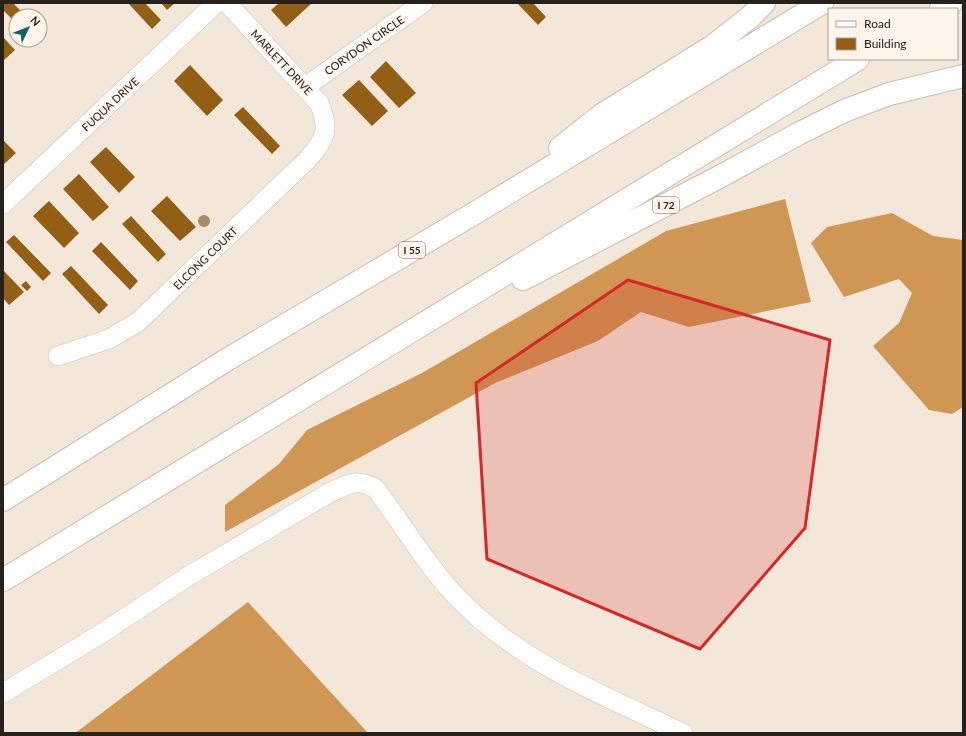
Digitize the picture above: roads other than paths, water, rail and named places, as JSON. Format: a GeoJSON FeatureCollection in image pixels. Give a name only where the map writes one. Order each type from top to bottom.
{"type":"FeatureCollection","features":[{"type":"Feature","properties":{"kind":"highway"},"geometry":{"type":"LineString","coordinates":[[480,210],[603,114],[713,46],[750,17],[764,3]]}},
{"type":"Feature","properties":{"kind":"highway","name":"I 55"},"geometry":{"type":"LineString","coordinates":[[3,500],[228,359],[480,210],[822,3]]}},
{"type":"Feature","properties":{"kind":"highway"},"geometry":{"type":"LineString","coordinates":[[3,580],[856,60]]}},
{"type":"Feature","properties":{"kind":"highway","name":"I 72"},"geometry":{"type":"LineString","coordinates":[[376,354],[564,258],[844,111],[889,94],[963,76]]}},
{"type":"Feature","properties":{"kind":"street","name":"FUQUA DRIVE"},"geometry":{"type":"LineString","coordinates":[[3,204],[216,3]]}},
{"type":"Feature","properties":{"kind":"street","name":"MARLETT DRIVE"},"geometry":{"type":"LineString","coordinates":[[227,3],[319,103],[324,114],[326,127]]}},
{"type":"Feature","properties":{"kind":"street","name":"CORYDON CIRCLE"},"geometry":{"type":"LineString","coordinates":[[305,87],[423,3]]}},
{"type":"Feature","properties":{"kind":"street","name":"ELCONG COURT"},"geometry":{"type":"LineString","coordinates":[[58,356],[110,339],[138,322],[308,159],[321,143],[326,127]]}},
{"type":"Feature","properties":{"kind":"street"},"geometry":{"type":"LineString","coordinates":[[3,693],[98,635],[187,577],[322,497],[352,482],[364,482],[375,488],[428,564],[454,594],[484,623],[516,647],[562,676],[683,733]]}}]}
